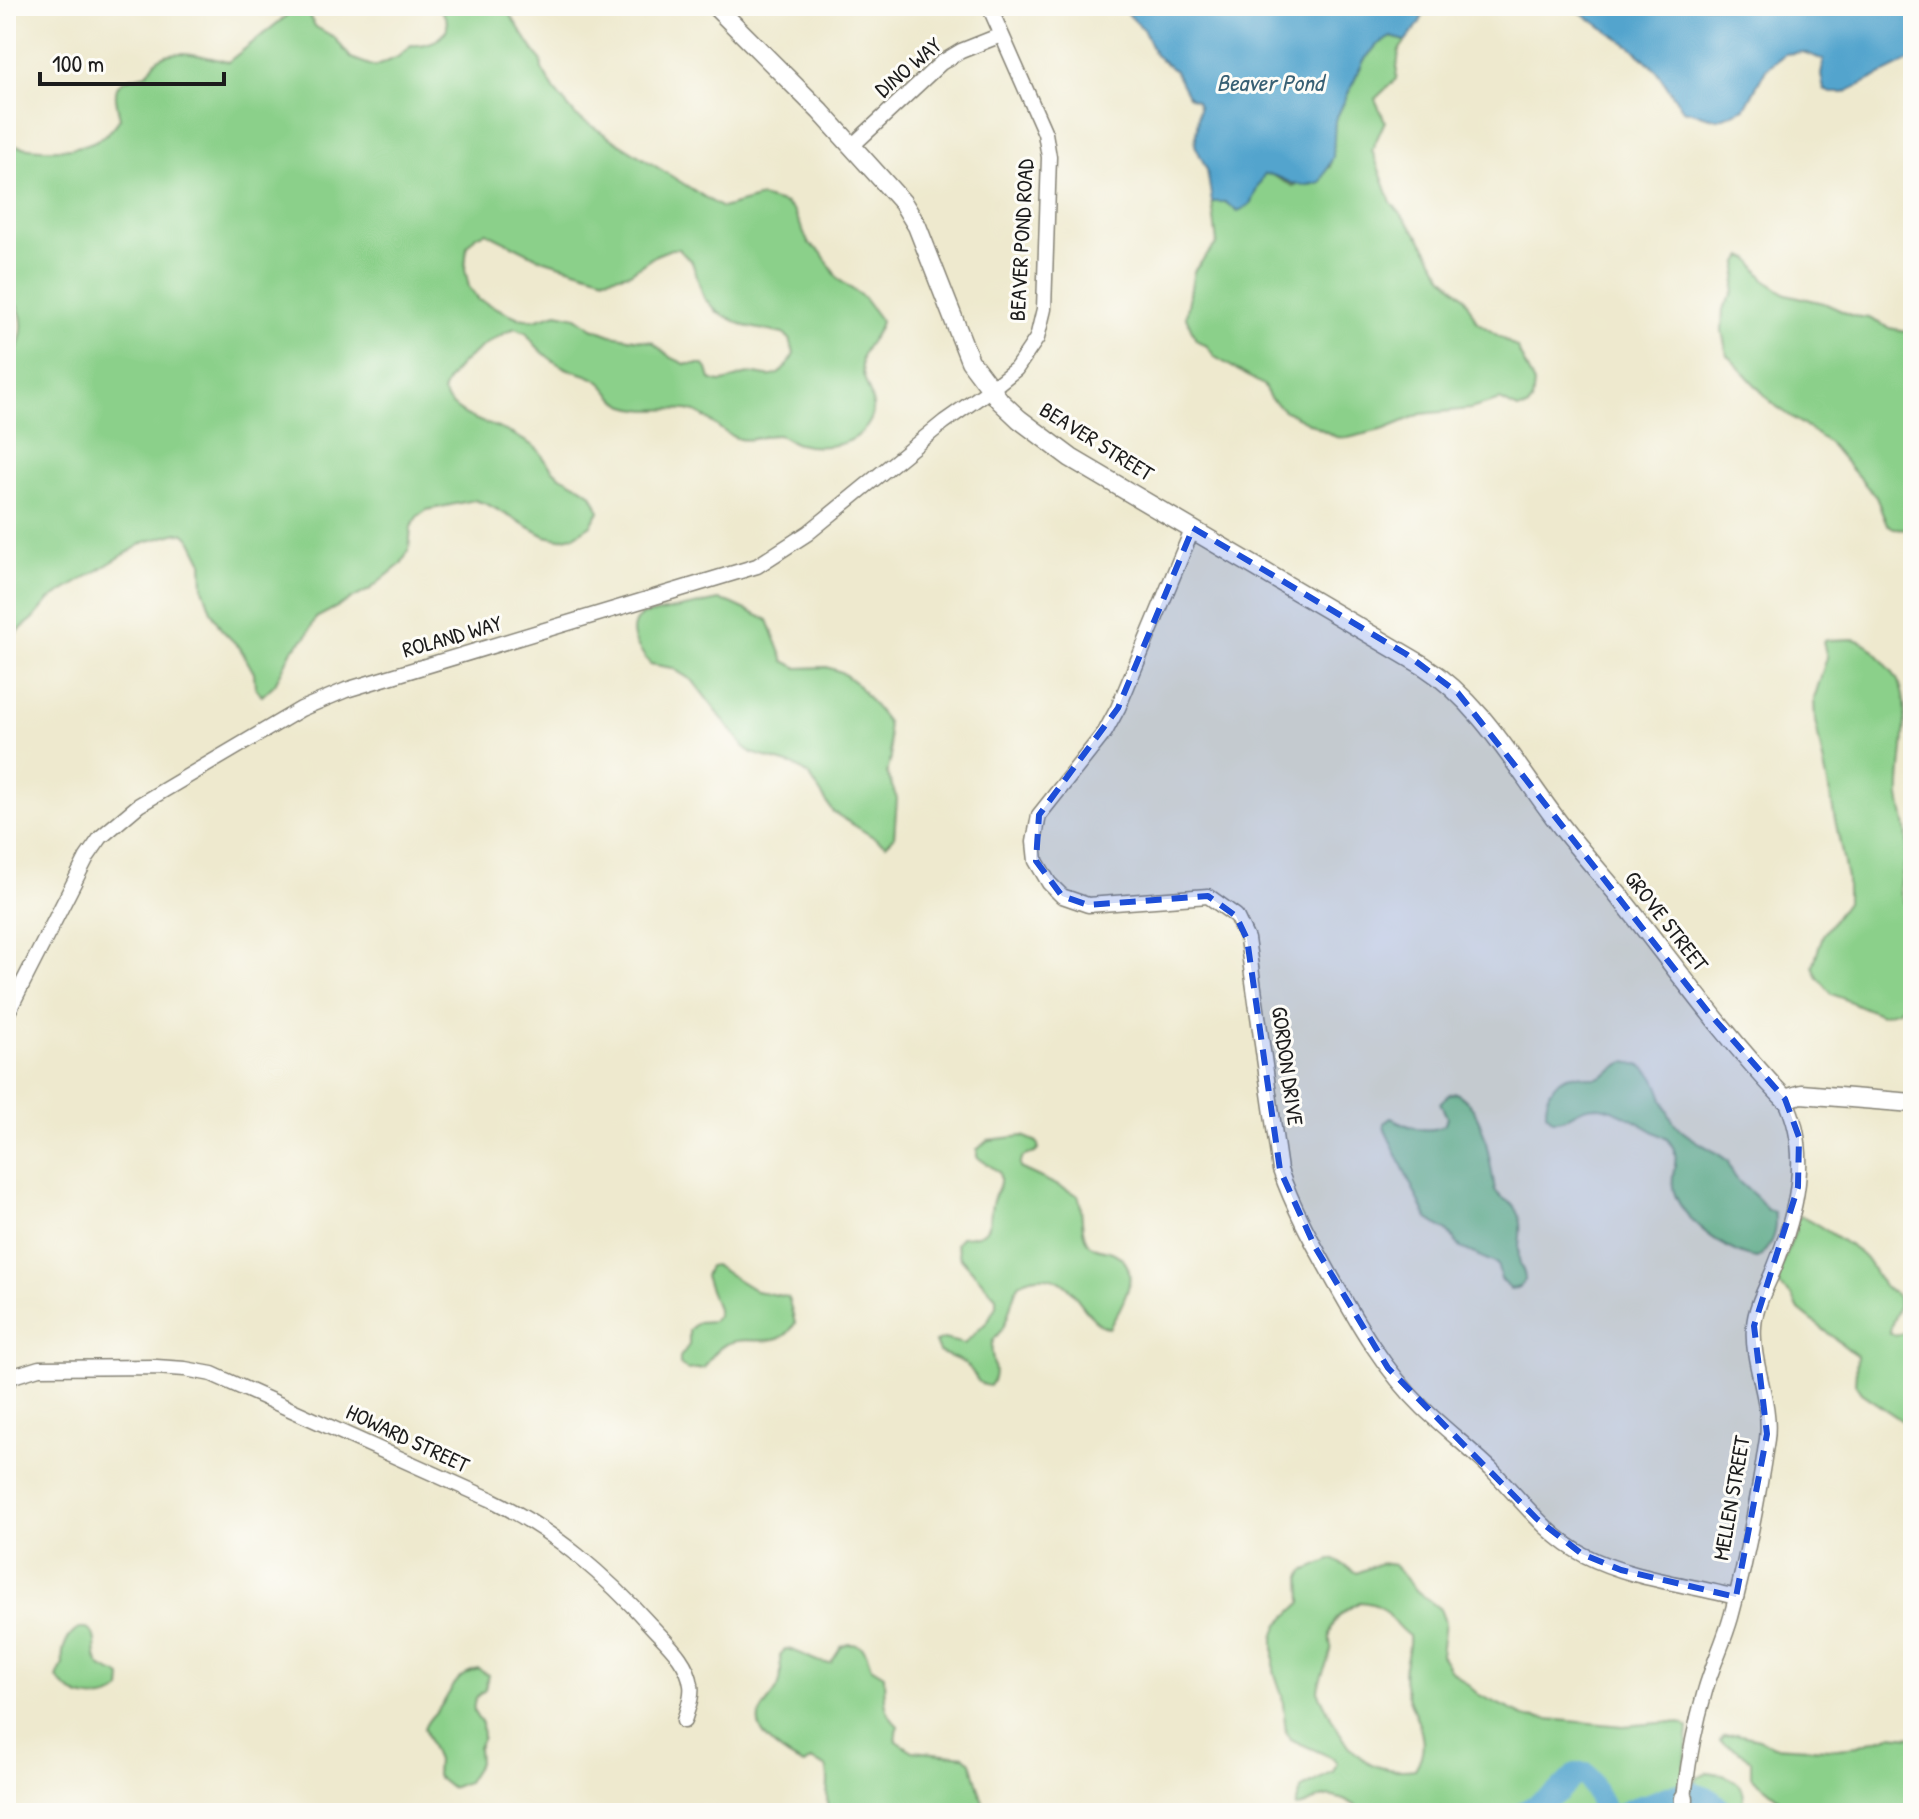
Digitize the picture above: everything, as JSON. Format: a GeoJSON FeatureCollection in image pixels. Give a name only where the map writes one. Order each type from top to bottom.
{"type":"FeatureCollection","features":[{"type":"Feature","properties":{"kind":"street","name":"BEAVER STREET"},"geometry":{"type":"LineString","coordinates":[[715,6],[896,195],[917,226],[970,361],[1019,419],[1071,458],[1432,671]]}},
{"type":"Feature","properties":{"kind":"street","name":"BEAVER POND ROAD"},"geometry":{"type":"LineString","coordinates":[[989,6],[1045,133],[1049,157],[1044,309],[1037,338],[1016,369],[991,389]]}},
{"type":"Feature","properties":{"kind":"street","name":"DINO WAY"},"geometry":{"type":"LineString","coordinates":[[852,146],[941,63],[961,51],[1001,35]]}},
{"type":"Feature","properties":{"kind":"street","name":"ROLAND WAY"},"geometry":{"type":"LineString","coordinates":[[6,1016],[87,857],[101,837],[139,805],[301,709],[346,690],[757,566],[808,533],[944,422],[991,389]]}},
{"type":"Feature","properties":{"kind":"street","name":"GORDON DRIVE"},"geometry":{"type":"LineString","coordinates":[[1193,528],[1118,708],[1105,732],[1039,815],[1034,842],[1036,861],[1049,883],[1062,896],[1088,905],[1208,896],[1236,916],[1247,939],[1280,1170],[1290,1198],[1315,1247],[1388,1368],[1423,1408],[1492,1470],[1537,1519],[1582,1554],[1621,1570],[1736,1597]]}},
{"type":"Feature","properties":{"kind":"street","name":"GROVE STREET"},"geometry":{"type":"LineString","coordinates":[[1432,671],[1478,715],[1564,831],[1709,1013],[1785,1099]]}},
{"type":"Feature","properties":{"kind":"street"},"geometry":{"type":"LineString","coordinates":[[1785,1099],[1801,1094],[1913,1103]]}},
{"type":"Feature","properties":{"kind":"street","name":"MELLEN STREET"},"geometry":{"type":"LineString","coordinates":[[1684,1800],[1693,1738],[1705,1690],[1736,1597],[1753,1521],[1767,1434],[1767,1415],[1754,1352],[1754,1326],[1782,1247],[1798,1187],[1799,1137],[1785,1099]]}},
{"type":"Feature","properties":{"kind":"street","name":"HOWARD STREET"},"geometry":{"type":"LineString","coordinates":[[6,1384],[13,1376],[39,1368],[156,1367],[212,1374],[504,1506],[554,1536],[604,1577],[673,1650],[684,1665],[692,1688],[684,1721]]}},
{"type":"Feature","properties":{"kind":"highlighted area"},"geometry":{"type":"Polygon","coordinates":[[[1193,528],[1406,654],[1458,693],[1709,1013],[1785,1099],[1799,1137],[1798,1187],[1754,1326],[1767,1434],[1736,1597],[1621,1570],[1582,1554],[1537,1519],[1388,1368],[1315,1247],[1280,1170],[1247,939],[1236,916],[1208,896],[1088,905],[1062,896],[1036,861],[1039,815],[1118,708],[1193,528]]]}},
{"type":"Feature","properties":{"kind":"green space"},"geometry":{"type":"Polygon","coordinates":[[[291,6],[315,6],[309,12],[316,27],[334,37],[351,58],[375,67],[398,57],[411,45],[429,43],[443,35],[447,22],[436,6],[502,6],[541,60],[542,69],[555,91],[576,116],[722,208],[761,197],[786,204],[794,211],[809,244],[821,252],[838,279],[863,297],[881,321],[862,358],[864,378],[873,404],[870,422],[856,437],[832,446],[806,446],[776,435],[739,439],[692,411],[642,409],[622,404],[600,382],[554,361],[538,348],[526,332],[515,328],[483,346],[462,363],[447,382],[443,393],[458,410],[532,445],[559,475],[589,492],[599,511],[591,525],[574,536],[559,539],[545,536],[474,500],[427,510],[417,517],[411,527],[409,550],[401,564],[369,590],[316,618],[306,637],[292,650],[275,684],[262,696],[255,687],[254,673],[240,648],[221,629],[211,611],[203,588],[202,561],[185,534],[145,542],[49,600],[33,619],[6,641],[6,374],[20,341],[22,321],[15,302],[6,294],[6,144],[52,149],[84,145],[98,139],[111,130],[120,118],[116,92],[127,79],[146,74],[158,59],[174,53],[228,62],[285,17],[291,6]],[[486,232],[476,236],[467,246],[465,269],[469,287],[479,300],[519,318],[534,320],[557,313],[576,317],[592,328],[611,335],[652,342],[670,357],[685,364],[703,364],[710,379],[716,381],[727,381],[747,374],[775,375],[786,368],[794,354],[790,339],[783,334],[745,326],[717,312],[704,298],[692,262],[678,249],[656,255],[630,273],[605,278],[538,258],[486,232]]]}},
{"type":"Feature","properties":{"kind":"green space"},"geometry":{"type":"Polygon","coordinates":[[[1391,37],[1406,41],[1399,50],[1396,79],[1375,99],[1385,121],[1372,150],[1391,202],[1421,239],[1444,277],[1464,296],[1477,322],[1517,348],[1534,384],[1532,402],[1527,408],[1518,409],[1500,400],[1470,409],[1421,414],[1385,429],[1348,438],[1336,437],[1285,411],[1270,398],[1263,385],[1215,357],[1207,346],[1196,340],[1186,317],[1194,271],[1217,243],[1212,202],[1230,205],[1264,174],[1293,186],[1330,167],[1335,121],[1364,60],[1377,45],[1391,37]]]}},
{"type":"Feature","properties":{"kind":"green space"},"geometry":{"type":"Polygon","coordinates":[[[1743,256],[1750,259],[1766,281],[1786,294],[1824,303],[1889,328],[1906,331],[1913,328],[1913,526],[1894,528],[1887,524],[1876,497],[1829,443],[1773,404],[1727,355],[1722,331],[1723,309],[1734,292],[1739,262],[1743,256]]]}},
{"type":"Feature","properties":{"kind":"green space"},"geometry":{"type":"Polygon","coordinates":[[[719,600],[768,620],[784,661],[798,668],[827,667],[841,672],[857,684],[887,722],[891,758],[887,773],[897,799],[894,837],[886,845],[833,812],[809,775],[795,766],[745,748],[693,681],[672,668],[650,664],[638,646],[633,628],[640,616],[719,600]]]}},
{"type":"Feature","properties":{"kind":"green space"},"geometry":{"type":"Polygon","coordinates":[[[1853,639],[1869,646],[1892,671],[1902,691],[1904,705],[1900,796],[1907,845],[1901,890],[1906,906],[1913,913],[1913,975],[1899,1010],[1881,1015],[1832,994],[1818,978],[1813,966],[1823,935],[1847,902],[1847,878],[1815,721],[1814,699],[1827,657],[1823,642],[1853,639]]]}},
{"type":"Feature","properties":{"kind":"green space"},"geometry":{"type":"Polygon","coordinates":[[[1625,1062],[1649,1071],[1667,1110],[1681,1130],[1728,1161],[1740,1183],[1767,1210],[1774,1212],[1772,1238],[1757,1258],[1719,1242],[1684,1210],[1673,1187],[1676,1157],[1667,1139],[1606,1108],[1587,1107],[1558,1120],[1553,1120],[1546,1113],[1550,1092],[1564,1077],[1579,1075],[1597,1078],[1625,1062]]]}},
{"type":"Feature","properties":{"kind":"green space"},"geometry":{"type":"Polygon","coordinates":[[[1456,1093],[1474,1111],[1480,1123],[1495,1190],[1518,1213],[1519,1259],[1525,1278],[1517,1288],[1510,1289],[1501,1279],[1497,1264],[1461,1248],[1447,1231],[1427,1218],[1385,1130],[1384,1123],[1391,1118],[1418,1128],[1439,1128],[1445,1124],[1447,1117],[1440,1103],[1449,1094],[1456,1093]]]}},
{"type":"Feature","properties":{"kind":"green space"},"geometry":{"type":"Polygon","coordinates":[[[1023,1136],[1037,1142],[1039,1149],[1024,1156],[1020,1168],[1078,1195],[1089,1244],[1122,1259],[1130,1278],[1124,1299],[1109,1328],[1099,1324],[1061,1282],[1050,1277],[1023,1281],[1015,1293],[1005,1324],[993,1342],[995,1375],[990,1386],[978,1381],[965,1364],[939,1352],[935,1342],[944,1339],[964,1344],[987,1322],[996,1306],[996,1297],[960,1257],[956,1244],[961,1237],[978,1235],[986,1230],[999,1185],[999,1172],[977,1157],[977,1150],[988,1140],[1023,1136]]]}},
{"type":"Feature","properties":{"kind":"green space"},"geometry":{"type":"Polygon","coordinates":[[[1801,1216],[1863,1256],[1882,1283],[1897,1296],[1899,1302],[1890,1334],[1913,1331],[1913,1428],[1861,1393],[1855,1384],[1857,1356],[1799,1310],[1792,1296],[1780,1287],[1777,1278],[1801,1216]]]}},
{"type":"Feature","properties":{"kind":"green space"},"geometry":{"type":"Polygon","coordinates":[[[714,1265],[756,1291],[788,1297],[795,1323],[789,1332],[773,1340],[726,1344],[716,1351],[704,1368],[687,1370],[680,1364],[680,1357],[689,1345],[689,1330],[698,1322],[712,1321],[717,1316],[705,1276],[709,1266],[714,1265]]]}},
{"type":"Feature","properties":{"kind":"green space"},"geometry":{"type":"Polygon","coordinates":[[[1333,1559],[1357,1573],[1380,1563],[1394,1565],[1417,1591],[1440,1609],[1445,1622],[1441,1655],[1450,1669],[1479,1695],[1526,1717],[1623,1726],[1683,1724],[1688,1728],[1684,1782],[1676,1794],[1675,1813],[1362,1813],[1351,1803],[1328,1797],[1295,1807],[1302,1788],[1333,1772],[1337,1763],[1333,1758],[1290,1739],[1274,1671],[1274,1637],[1279,1624],[1302,1602],[1301,1577],[1304,1571],[1333,1559]],[[1360,1602],[1334,1622],[1330,1634],[1331,1650],[1318,1691],[1343,1738],[1364,1760],[1395,1770],[1415,1769],[1423,1747],[1420,1727],[1404,1678],[1409,1636],[1384,1610],[1360,1602]]]}},
{"type":"Feature","properties":{"kind":"green space"},"geometry":{"type":"Polygon","coordinates":[[[80,1628],[87,1628],[94,1636],[101,1666],[122,1677],[121,1690],[113,1695],[95,1698],[77,1695],[57,1677],[63,1664],[65,1644],[80,1628]]]}},
{"type":"Feature","properties":{"kind":"green space"},"geometry":{"type":"Polygon","coordinates":[[[849,1644],[863,1648],[871,1667],[884,1675],[887,1709],[898,1726],[896,1741],[912,1751],[965,1756],[971,1762],[986,1813],[829,1813],[826,1767],[811,1760],[804,1765],[782,1752],[762,1732],[759,1717],[779,1685],[780,1655],[785,1649],[831,1663],[841,1647],[849,1644]]]}},
{"type":"Feature","properties":{"kind":"green space"},"geometry":{"type":"Polygon","coordinates":[[[478,1669],[488,1675],[485,1690],[474,1705],[475,1714],[482,1723],[479,1763],[467,1782],[451,1788],[436,1776],[437,1760],[424,1729],[456,1682],[478,1669]]]}},
{"type":"Feature","properties":{"kind":"green space"},"geometry":{"type":"Polygon","coordinates":[[[1736,1734],[1773,1746],[1828,1749],[1857,1746],[1890,1735],[1913,1737],[1913,1813],[1786,1813],[1778,1798],[1751,1776],[1751,1761],[1747,1756],[1720,1741],[1723,1736],[1736,1734]]]}},
{"type":"Feature","properties":{"kind":"green space"},"geometry":{"type":"Polygon","coordinates":[[[1708,1772],[1738,1783],[1744,1794],[1744,1813],[1691,1813],[1694,1783],[1708,1772]]]}},
{"type":"Feature","properties":{"kind":"water","name":"Beaver Pond"},"geometry":{"type":"Polygon","coordinates":[[[1124,6],[1428,6],[1406,41],[1391,37],[1377,45],[1364,60],[1335,121],[1333,157],[1321,182],[1302,185],[1264,174],[1250,204],[1238,212],[1225,202],[1212,202],[1207,170],[1195,145],[1197,101],[1188,96],[1175,71],[1155,55],[1143,29],[1125,11],[1124,6]]]}},
{"type":"Feature","properties":{"kind":"water"},"geometry":{"type":"Polygon","coordinates":[[[1571,6],[1913,6],[1913,59],[1844,93],[1831,93],[1824,90],[1821,75],[1824,60],[1803,52],[1785,54],[1766,69],[1745,108],[1719,119],[1683,110],[1656,70],[1633,48],[1571,6]]]}},
{"type":"Feature","properties":{"kind":"waterway"},"geometry":{"type":"LineString","coordinates":[[1522,1813],[1558,1792],[1576,1774],[1586,1774],[1607,1813]]}},
{"type":"Feature","properties":{"kind":"waterway"},"geometry":{"type":"LineString","coordinates":[[1624,1813],[1688,1793],[1706,1797],[1723,1813]]}}]}
